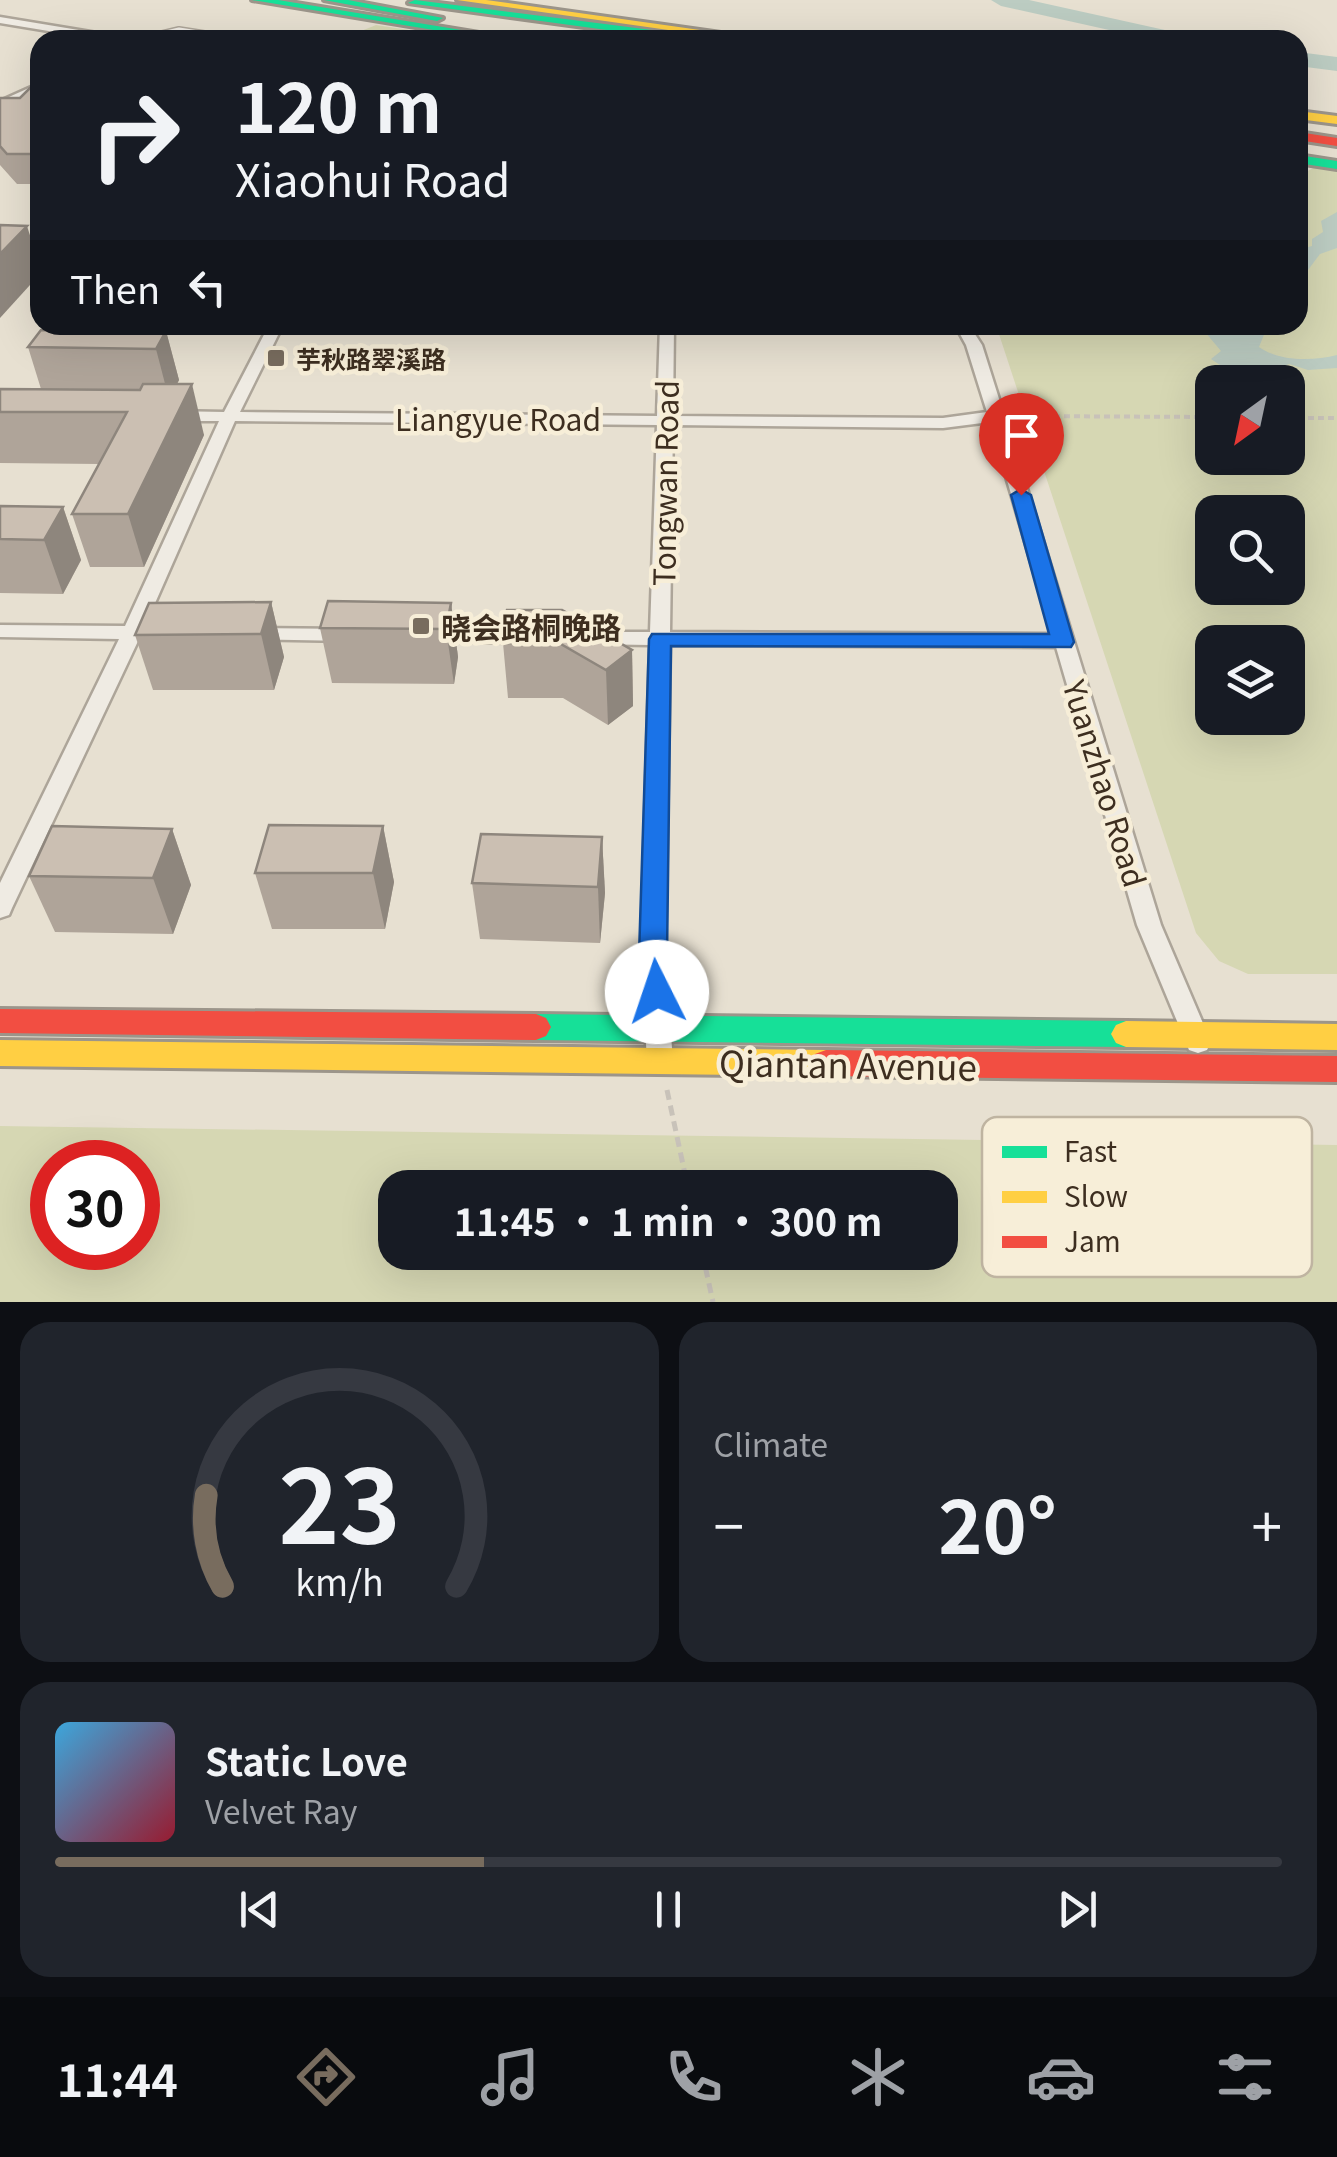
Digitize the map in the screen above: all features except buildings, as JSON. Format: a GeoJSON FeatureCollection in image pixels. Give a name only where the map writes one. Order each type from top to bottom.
{"type":"FeatureCollection","features":[{"type":"Feature","properties":{"kind":"main road"},"geometry":{"type":"LineString","coordinates":[[257,0],[403,9],[611,30]]}},
{"type":"Feature","properties":{"kind":"main road"},"geometry":{"type":"LineString","coordinates":[[329,0],[580,30]]}},
{"type":"Feature","properties":{"kind":"main road"},"geometry":{"type":"LineString","coordinates":[[461,0],[648,30]]}},
{"type":"Feature","properties":{"kind":"main road"},"geometry":{"type":"LineString","coordinates":[[461,0],[689,30]]}},
{"type":"Feature","properties":{"kind":"main road"},"geometry":{"type":"LineString","coordinates":[[403,9],[480,30]]}},
{"type":"Feature","properties":{"kind":"main road"},"geometry":{"type":"LineString","coordinates":[[403,9],[507,30]]}},
{"type":"Feature","properties":{"kind":"main road"},"geometry":{"type":"LineString","coordinates":[[403,9],[528,30]]}},
{"type":"Feature","properties":{"kind":"main road"},"geometry":{"type":"LineString","coordinates":[[403,9],[551,30]]}},
{"type":"Feature","properties":{"kind":"main road"},"geometry":{"type":"LineString","coordinates":[[1308,127],[1337,131]]}},
{"type":"Feature","properties":{"kind":"main road"},"geometry":{"type":"LineString","coordinates":[[1308,146],[1337,150]]}},
{"type":"Feature","properties":{"kind":"main road"},"geometry":{"type":"LineString","coordinates":[[1308,160],[1337,164]]}},
{"type":"Feature","properties":{"kind":"main road","name":"Qiantan Avenue"},"geometry":{"type":"LineString","coordinates":[[0,1020],[1337,1036]]}},
{"type":"Feature","properties":{"kind":"main road","name":"Qiantan Avenue"},"geometry":{"type":"LineString","coordinates":[[0,1053],[1337,1069]]}},
{"type":"Feature","properties":{"kind":"street"},"geometry":{"type":"LineString","coordinates":[[0,20],[61,30]]}},
{"type":"Feature","properties":{"kind":"street"},"geometry":{"type":"LineString","coordinates":[[0,105],[30,91]]}},
{"type":"Feature","properties":{"kind":"street"},"geometry":{"type":"LineString","coordinates":[[0,908],[132,633],[212,451],[271,335]]}},
{"type":"Feature","properties":{"kind":"street","name":"Tongwan Road"},"geometry":{"type":"LineString","coordinates":[[660,1061],[653,956],[667,335]]}},
{"type":"Feature","properties":{"kind":"street","name":"Yuanzhao Road"},"geometry":{"type":"LineString","coordinates":[[968,335],[1149,925],[1196,1034],[1206,1068]]}},
{"type":"Feature","properties":{"kind":"street","name":"Liangyue Road"},"geometry":{"type":"LineString","coordinates":[[155,416],[944,422],[995,416]]}},
{"type":"Feature","properties":{"kind":"street"},"geometry":{"type":"LineString","coordinates":[[0,631],[190,634]]}},
{"type":"Feature","properties":{"kind":"street"},"geometry":{"type":"LineString","coordinates":[[228,634],[365,635]]}},
{"type":"Feature","properties":{"kind":"street"},"geometry":{"type":"LineString","coordinates":[[404,636],[1063,642]]}},
{"type":"Feature","properties":{"kind":"path"},"geometry":{"type":"LineString","coordinates":[[995,416],[1195,417]]}},
{"type":"Feature","properties":{"kind":"path"},"geometry":{"type":"LineString","coordinates":[[1305,418],[1337,418]]}},
{"type":"Feature","properties":{"kind":"path"},"geometry":{"type":"LineString","coordinates":[[660,1061],[684,1170]]}},
{"type":"Feature","properties":{"kind":"path"},"geometry":{"type":"LineString","coordinates":[[706,1270],[713,1302]]}},
{"type":"Feature","properties":{"kind":"green space"},"geometry":{"type":"Polygon","coordinates":[[[376,25],[409,30],[364,30],[376,25]]]}},
{"type":"Feature","properties":{"kind":"green space"},"geometry":{"type":"Polygon","coordinates":[[[1317,166],[1337,169],[1337,974],[1248,974],[1219,961],[1196,933],[999,335],[1308,335],[1308,171],[1317,166]]]}},
{"type":"Feature","properties":{"kind":"green space"},"geometry":{"type":"Polygon","coordinates":[[[0,1126],[982,1140],[982,1277],[1312,1277],[1312,1145],[1337,1145],[1337,1302],[0,1302],[0,1126]]]}},
{"type":"Feature","properties":{"kind":"shaded area"},"geometry":{"type":"Polygon","coordinates":[[[1337,212],[1337,248],[1320,254],[1308,270],[1308,247],[1323,232],[1321,221],[1337,212]]]}},
{"type":"Feature","properties":{"kind":"shaded area"},"geometry":{"type":"Polygon","coordinates":[[[1208,335],[1264,335],[1259,347],[1267,352],[1297,359],[1337,355],[1337,368],[1220,365],[1211,359],[1221,351],[1208,335]]]}},
{"type":"Feature","properties":{"kind":"waterway"},"geometry":{"type":"LineString","coordinates":[[1001,0],[1138,30]]}},
{"type":"Feature","properties":{"kind":"waterway"},"geometry":{"type":"LineString","coordinates":[[1308,60],[1337,64]]}},
{"type":"Feature","properties":{"kind":"traffic: fast"},"geometry":{"type":"LineString","coordinates":[[257,0],[451,30]]}},
{"type":"Feature","properties":{"kind":"traffic: fast"},"geometry":{"type":"LineString","coordinates":[[329,0],[437,18]]}},
{"type":"Feature","properties":{"kind":"traffic: fast"},"geometry":{"type":"LineString","coordinates":[[413,3],[628,30]]}},
{"type":"Feature","properties":{"kind":"traffic: fast"},"geometry":{"type":"LineString","coordinates":[[1308,161],[1337,165]]}},
{"type":"Feature","properties":{"kind":"traffic: fast"},"geometry":{"type":"LineString","coordinates":[[536,1027],[1126,1034]]}},
{"type":"Feature","properties":{"kind":"traffic: slow"},"geometry":{"type":"LineString","coordinates":[[462,0],[689,30]]}},
{"type":"Feature","properties":{"kind":"traffic: slow"},"geometry":{"type":"LineString","coordinates":[[1308,116],[1337,120]]}},
{"type":"Feature","properties":{"kind":"traffic: slow"},"geometry":{"type":"LineString","coordinates":[[1126,1034],[1337,1037]]}},
{"type":"Feature","properties":{"kind":"traffic: slow"},"geometry":{"type":"LineString","coordinates":[[0,1053],[826,1063]]}},
{"type":"Feature","properties":{"kind":"traffic: jam"},"geometry":{"type":"LineString","coordinates":[[1308,138],[1337,142]]}},
{"type":"Feature","properties":{"kind":"traffic: jam"},"geometry":{"type":"LineString","coordinates":[[0,1021],[536,1027]]}},
{"type":"Feature","properties":{"kind":"traffic: jam"},"geometry":{"type":"LineString","coordinates":[[826,1063],[1337,1069]]}},
{"type":"Feature","properties":{"kind":"place","name":"芋秋路翠溪路"},"geometry":{"type":"Point","coordinates":[276,358]}},
{"type":"Feature","properties":{"kind":"place","name":"晓会路桐晚路"},"geometry":{"type":"Point","coordinates":[421,626]}},
{"type":"Feature","properties":{"kind":"route"},"geometry":{"type":"LineString","coordinates":[[657,992],[653,956],[660,639],[1063,642],[1021,495]]}}]}
